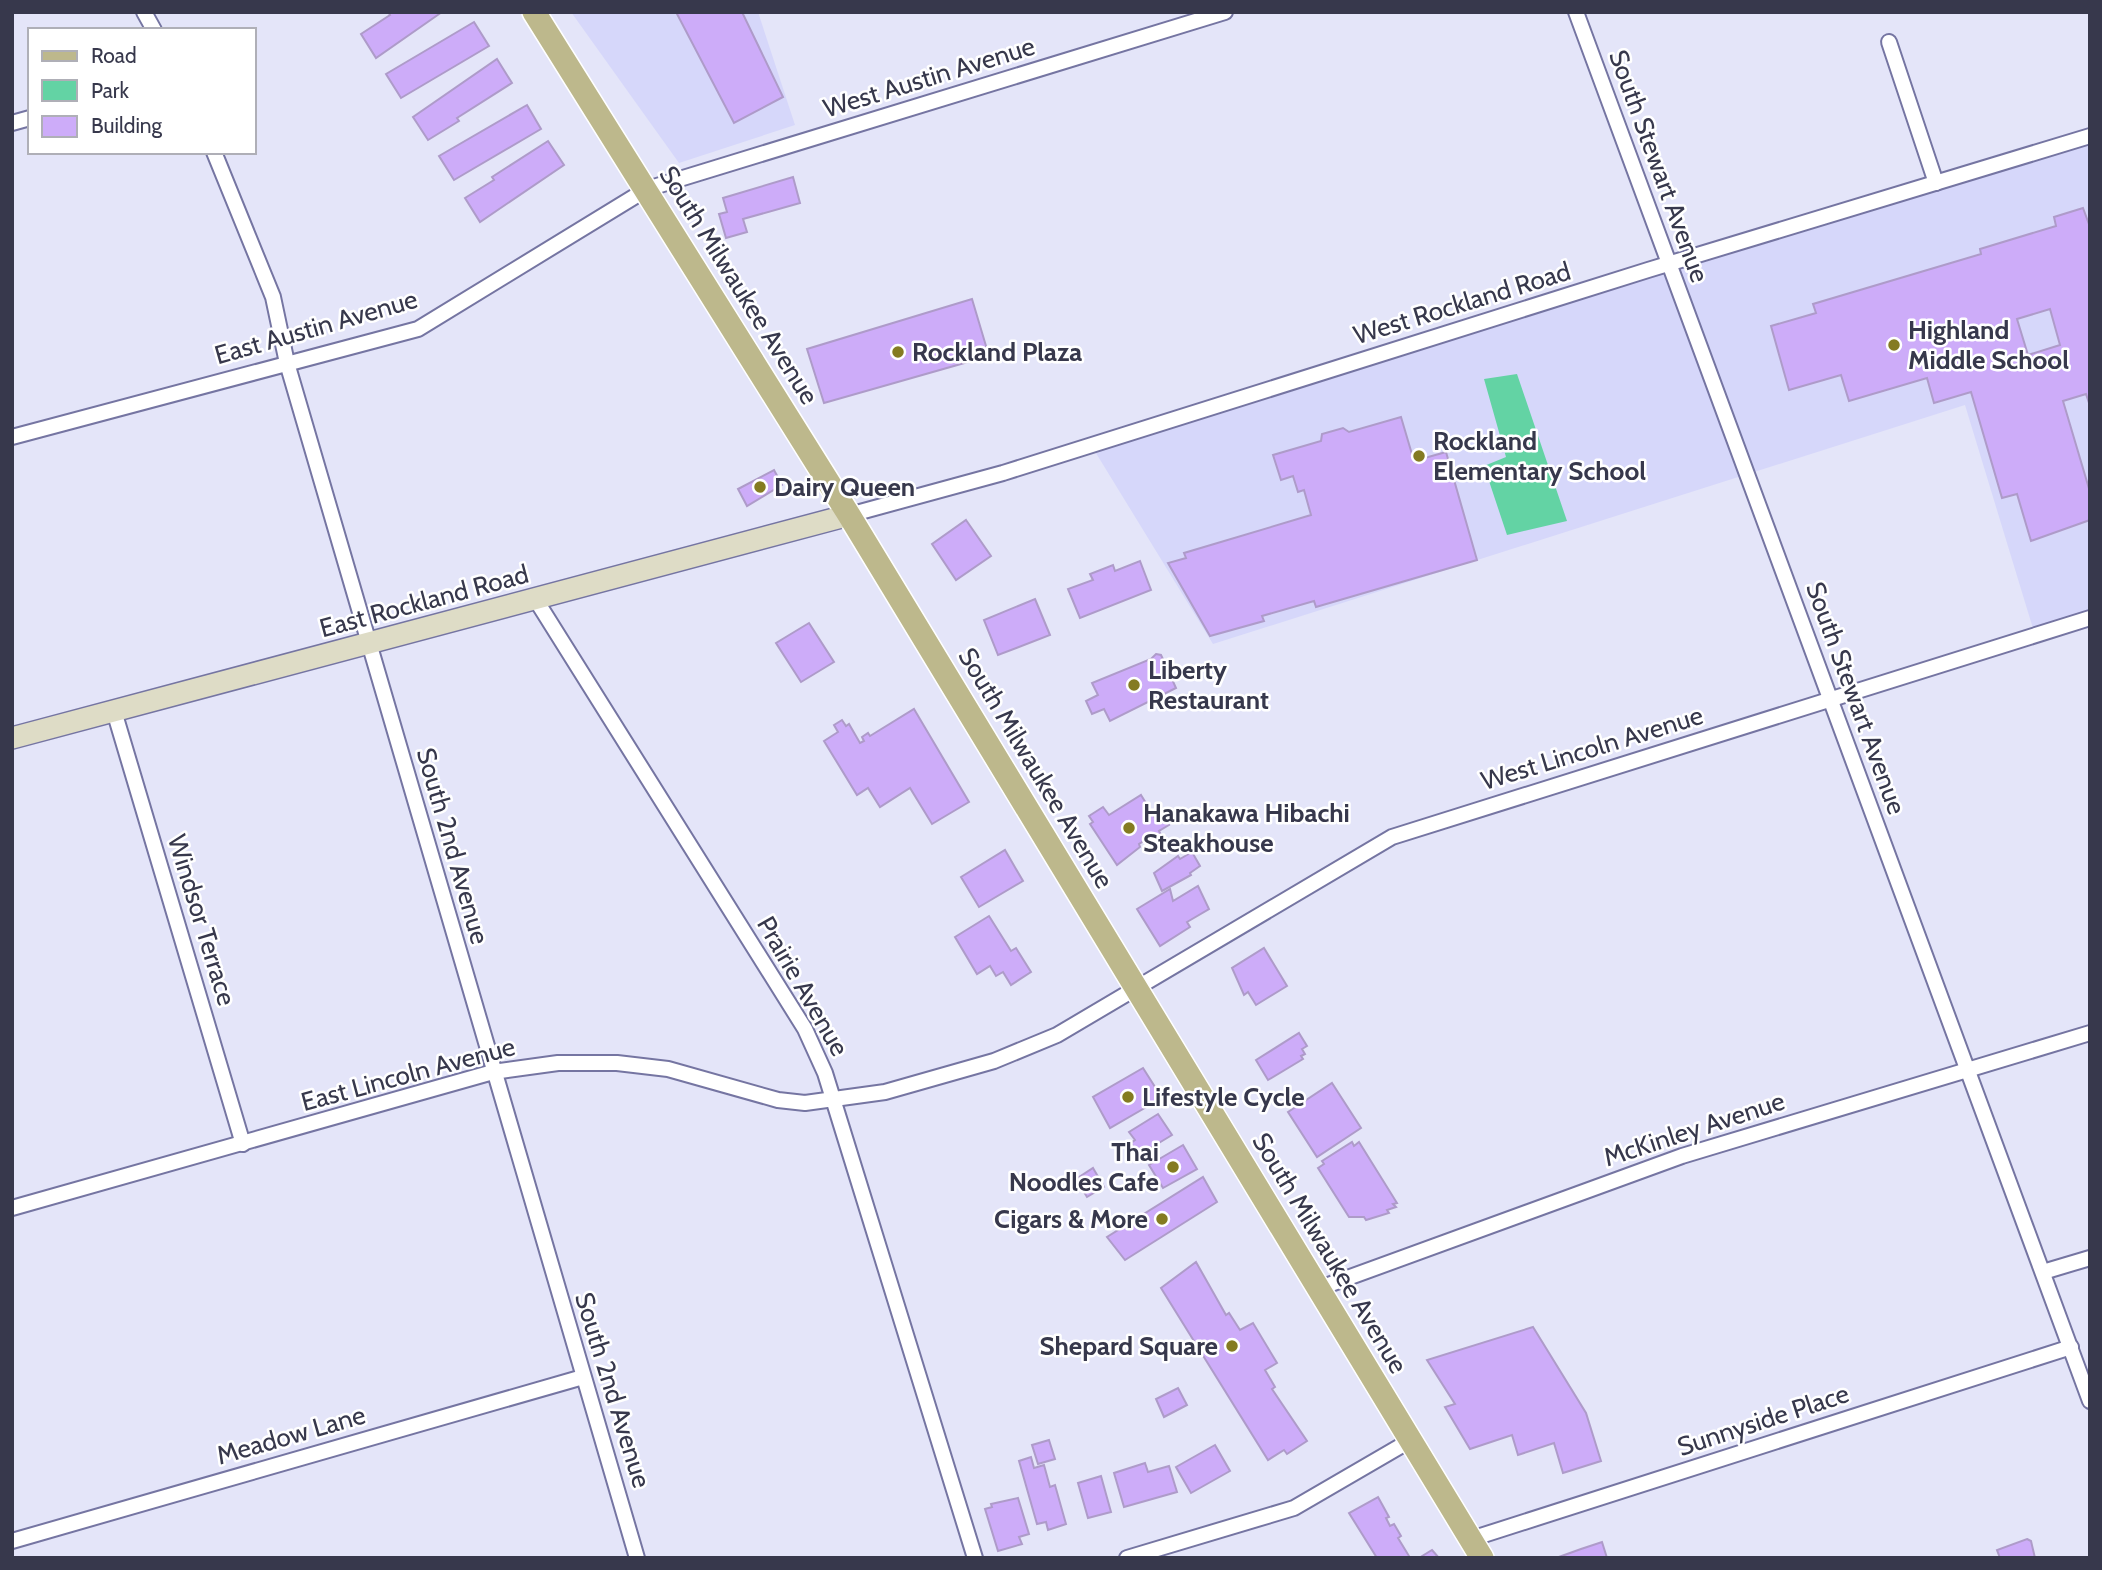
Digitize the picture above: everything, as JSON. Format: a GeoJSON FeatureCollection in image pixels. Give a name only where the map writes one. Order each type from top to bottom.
{"type":"FeatureCollection","features":[{"type":"Feature","properties":{"kind":"main road","name":"South Milwaukee Avenue"},"geometry":{"type":"LineString","coordinates":[[534,12],[849,515],[1477,1549]]}},
{"type":"Feature","properties":{"kind":"street"},"geometry":{"type":"LineString","coordinates":[[144,12],[153,28]]}},
{"type":"Feature","properties":{"kind":"street","name":"West Austin Avenue"},"geometry":{"type":"LineString","coordinates":[[647,189],[1225,12]]}},
{"type":"Feature","properties":{"kind":"street","name":"South Stewart Avenue"},"geometry":{"type":"LineString","coordinates":[[1576,12],[2090,1401]]}},
{"type":"Feature","properties":{"kind":"street"},"geometry":{"type":"LineString","coordinates":[[1889,42],[1936,183]]}},
{"type":"Feature","properties":{"kind":"street","name":"West Rockland Road"},"geometry":{"type":"LineString","coordinates":[[849,515],[1003,473],[1669,264],[2090,136]]}},
{"type":"Feature","properties":{"kind":"street","name":"South 2nd Avenue"},"geometry":{"type":"LineString","coordinates":[[215,154],[272,297],[287,363],[637,1558]]}},
{"type":"Feature","properties":{"kind":"street","name":"East Austin Avenue"},"geometry":{"type":"LineString","coordinates":[[12,437],[418,329],[647,189]]}},
{"type":"Feature","properties":{"kind":"street","name":"East Rockland Road"},"geometry":{"type":"LineString","coordinates":[[12,738],[849,515]]}},
{"type":"Feature","properties":{"kind":"street","name":"Prairie Avenue"},"geometry":{"type":"LineString","coordinates":[[536,600],[805,1029],[834,1099],[975,1558]]}},
{"type":"Feature","properties":{"kind":"street","name":"West Lincoln Avenue"},"geometry":{"type":"LineString","coordinates":[[1136,988],[1392,837],[2090,618]]}},
{"type":"Feature","properties":{"kind":"street","name":"Windsor Terrace"},"geometry":{"type":"LineString","coordinates":[[114,711],[243,1144]]}},
{"type":"Feature","properties":{"kind":"street","name":"East Lincoln Avenue"},"geometry":{"type":"LineString","coordinates":[[12,1208],[493,1072],[558,1063],[617,1063],[668,1069],[778,1100],[806,1102],[885,1092],[994,1061],[1057,1035],[1136,988]]}},
{"type":"Feature","properties":{"kind":"street","name":"McKinley Avenue"},"geometry":{"type":"LineString","coordinates":[[1320,1288],[1682,1156],[2090,1033]]}},
{"type":"Feature","properties":{"kind":"street"},"geometry":{"type":"LineString","coordinates":[[2043,1272],[2090,1258]]}},
{"type":"Feature","properties":{"kind":"street","name":"Sunnyside Place"},"geometry":{"type":"LineString","coordinates":[[1477,1549],[2071,1347]]}},
{"type":"Feature","properties":{"kind":"street","name":"Meadow Lane"},"geometry":{"type":"LineString","coordinates":[[12,1541],[583,1377]]}},
{"type":"Feature","properties":{"kind":"street"},"geometry":{"type":"LineString","coordinates":[[1127,1558],[1294,1508],[1411,1440]]}},
{"type":"Feature","properties":{"kind":"shaded area"},"geometry":{"type":"Polygon","coordinates":[[[571,12],[758,12],[795,125],[679,163],[571,12]]]}},
{"type":"Feature","properties":{"kind":"shaded area"},"geometry":{"type":"Polygon","coordinates":[[[2090,134],[2090,618],[2035,635],[1965,405],[1213,644],[1091,445],[2090,134]]]}},
{"type":"Feature","properties":{"kind":"green space"},"geometry":{"type":"Polygon","coordinates":[[[1517,374],[1567,521],[1507,535],[1484,466],[1506,457],[1484,379],[1517,374]]]}},
{"type":"Feature","properties":{"kind":"building"},"geometry":{"type":"Polygon","coordinates":[[[388,12],[442,12],[376,58],[361,34],[390,15],[388,12]]]}},
{"type":"Feature","properties":{"kind":"building"},"geometry":{"type":"Polygon","coordinates":[[[676,12],[742,12],[783,97],[734,123],[676,12]]]}},
{"type":"Feature","properties":{"kind":"building"},"geometry":{"type":"Polygon","coordinates":[[[474,22],[489,46],[401,98],[386,74],[474,22]]]}},
{"type":"Feature","properties":{"kind":"building"},"geometry":{"type":"Polygon","coordinates":[[[497,59],[512,83],[428,140],[413,117],[497,59]]]}},
{"type":"Feature","properties":{"kind":"building"},"geometry":{"type":"Polygon","coordinates":[[[527,105],[541,129],[454,180],[439,156],[527,105]]]}},
{"type":"Feature","properties":{"kind":"building"},"geometry":{"type":"Polygon","coordinates":[[[548,141],[564,165],[480,222],[465,198],[548,141]]]}},
{"type":"Feature","properties":{"kind":"building"},"geometry":{"type":"Polygon","coordinates":[[[793,177],[800,203],[743,219],[747,232],[726,238],[719,214],[727,212],[723,198],[793,177]]]}},
{"type":"Feature","properties":{"kind":"building","name":"Highland Middle School"},"geometry":{"type":"Polygon","coordinates":[[[2083,208],[2090,227],[2090,406],[2086,394],[2063,401],[2090,492],[2090,520],[2031,541],[2017,494],[2002,498],[1971,392],[1934,403],[1927,378],[1849,401],[1841,375],[1789,390],[1771,326],[1816,313],[1813,304],[1981,254],[1980,249],[2056,226],[2054,217],[2083,208]],[[2050,309],[2017,319],[2028,355],[2060,345],[2050,309]]]}},
{"type":"Feature","properties":{"kind":"building","name":"Rockland Plaza"},"geometry":{"type":"Polygon","coordinates":[[[972,299],[989,356],[824,403],[807,349],[972,299]]]}},
{"type":"Feature","properties":{"kind":"building","name":"Rockland Elementary School"},"geometry":{"type":"Polygon","coordinates":[[[1401,417],[1414,461],[1446,452],[1477,560],[1316,607],[1314,601],[1262,616],[1264,621],[1210,636],[1168,563],[1186,558],[1184,553],[1311,515],[1304,490],[1298,492],[1293,476],[1281,480],[1273,455],[1321,441],[1322,434],[1343,428],[1349,432],[1401,417]]]}},
{"type":"Feature","properties":{"kind":"building","name":"Dairy Queen"},"geometry":{"type":"Polygon","coordinates":[[[774,470],[782,485],[747,506],[738,489],[774,470]]]}},
{"type":"Feature","properties":{"kind":"building"},"geometry":{"type":"Polygon","coordinates":[[[966,520],[991,556],[956,580],[932,544],[966,520]]]}},
{"type":"Feature","properties":{"kind":"building"},"geometry":{"type":"Polygon","coordinates":[[[1140,561],[1151,590],[1080,618],[1068,589],[1093,580],[1090,574],[1113,565],[1115,571],[1140,561]]]}},
{"type":"Feature","properties":{"kind":"building"},"geometry":{"type":"Polygon","coordinates":[[[1035,599],[1050,635],[998,655],[984,620],[1035,599]]]}},
{"type":"Feature","properties":{"kind":"building"},"geometry":{"type":"Polygon","coordinates":[[[809,623],[834,662],[801,682],[776,643],[809,623]]]}},
{"type":"Feature","properties":{"kind":"building","name":"Liberty Restaurant"},"geometry":{"type":"Polygon","coordinates":[[[1156,654],[1161,655],[1176,688],[1110,721],[1104,709],[1092,714],[1086,701],[1098,695],[1092,683],[1151,659],[1156,654]]]}},
{"type":"Feature","properties":{"kind":"building"},"geometry":{"type":"Polygon","coordinates":[[[914,709],[969,802],[932,824],[910,788],[880,807],[868,788],[857,795],[824,741],[838,732],[834,725],[842,720],[846,726],[849,724],[860,743],[864,741],[862,737],[868,733],[870,736],[914,709]]]}},
{"type":"Feature","properties":{"kind":"building","name":"Hanakawa Hibachi Steakhouse"},"geometry":{"type":"Polygon","coordinates":[[[1141,795],[1157,821],[1164,817],[1169,825],[1159,831],[1161,835],[1154,839],[1152,836],[1139,844],[1140,847],[1117,865],[1090,824],[1093,822],[1089,816],[1103,807],[1109,815],[1141,795]]]}},
{"type":"Feature","properties":{"kind":"building"},"geometry":{"type":"Polygon","coordinates":[[[1005,850],[1023,881],[979,907],[961,877],[1005,850]]]}},
{"type":"Feature","properties":{"kind":"building"},"geometry":{"type":"Polygon","coordinates":[[[1192,852],[1200,866],[1190,873],[1191,875],[1162,891],[1154,873],[1178,856],[1180,859],[1192,852]]]}},
{"type":"Feature","properties":{"kind":"building"},"geometry":{"type":"Polygon","coordinates":[[[1198,886],[1209,909],[1187,922],[1190,927],[1160,946],[1137,909],[1170,889],[1173,901],[1198,886]]]}},
{"type":"Feature","properties":{"kind":"building"},"geometry":{"type":"Polygon","coordinates":[[[989,916],[1011,951],[1016,948],[1031,972],[1011,985],[1003,972],[996,976],[990,966],[977,974],[955,937],[989,916]]]}},
{"type":"Feature","properties":{"kind":"building"},"geometry":{"type":"Polygon","coordinates":[[[1264,948],[1287,986],[1256,1005],[1248,992],[1244,995],[1232,968],[1264,948]]]}},
{"type":"Feature","properties":{"kind":"building"},"geometry":{"type":"Polygon","coordinates":[[[1299,1033],[1307,1046],[1302,1049],[1305,1054],[1301,1056],[1303,1059],[1268,1080],[1256,1060],[1299,1033]]]}},
{"type":"Feature","properties":{"kind":"building","name":"Lifestyle Cycle"},"geometry":{"type":"Polygon","coordinates":[[[1143,1068],[1162,1098],[1110,1128],[1093,1097],[1143,1068]]]}},
{"type":"Feature","properties":{"kind":"building"},"geometry":{"type":"Polygon","coordinates":[[[1332,1083],[1361,1128],[1317,1157],[1288,1112],[1332,1083]]]}},
{"type":"Feature","properties":{"kind":"building"},"geometry":{"type":"Polygon","coordinates":[[[1158,1114],[1172,1135],[1139,1155],[1131,1143],[1135,1140],[1129,1132],[1158,1114]]]}},
{"type":"Feature","properties":{"kind":"building"},"geometry":{"type":"Polygon","coordinates":[[[1352,1142],[1354,1146],[1359,1142],[1397,1203],[1393,1204],[1396,1207],[1387,1210],[1389,1213],[1366,1220],[1364,1217],[1349,1217],[1318,1168],[1324,1164],[1322,1161],[1352,1142]]]}},
{"type":"Feature","properties":{"kind":"building","name":"Thai Noodles Cafe"},"geometry":{"type":"Polygon","coordinates":[[[1183,1145],[1197,1169],[1163,1188],[1149,1165],[1183,1145]]]}},
{"type":"Feature","properties":{"kind":"building"},"geometry":{"type":"Polygon","coordinates":[[[1093,1168],[1104,1187],[1087,1197],[1076,1179],[1093,1168]]]}},
{"type":"Feature","properties":{"kind":"building","name":"Cigars & More"},"geometry":{"type":"Polygon","coordinates":[[[1203,1177],[1217,1202],[1125,1260],[1107,1237],[1203,1177]]]}},
{"type":"Feature","properties":{"kind":"building","name":"Shepard Square"},"geometry":{"type":"Polygon","coordinates":[[[1196,1262],[1226,1315],[1229,1313],[1240,1330],[1253,1323],[1277,1363],[1265,1370],[1275,1387],[1272,1389],[1307,1441],[1287,1454],[1284,1450],[1268,1460],[1161,1288],[1196,1262]]]}},
{"type":"Feature","properties":{"kind":"building"},"geometry":{"type":"Polygon","coordinates":[[[1533,1327],[1586,1413],[1601,1461],[1563,1473],[1554,1443],[1518,1455],[1512,1435],[1470,1449],[1445,1407],[1455,1404],[1427,1360],[1533,1327]]]}},
{"type":"Feature","properties":{"kind":"building"},"geometry":{"type":"Polygon","coordinates":[[[1178,1388],[1187,1405],[1164,1417],[1156,1399],[1178,1388]]]}},
{"type":"Feature","properties":{"kind":"building"},"geometry":{"type":"Polygon","coordinates":[[[1049,1440],[1055,1459],[1038,1464],[1032,1445],[1049,1440]]]}},
{"type":"Feature","properties":{"kind":"building"},"geometry":{"type":"Polygon","coordinates":[[[1215,1445],[1230,1471],[1191,1493],[1176,1467],[1215,1445]]]}},
{"type":"Feature","properties":{"kind":"building"},"geometry":{"type":"Polygon","coordinates":[[[1031,1457],[1034,1468],[1044,1465],[1050,1487],[1055,1485],[1066,1524],[1048,1530],[1046,1522],[1037,1524],[1019,1461],[1031,1457]]]}},
{"type":"Feature","properties":{"kind":"building"},"geometry":{"type":"Polygon","coordinates":[[[1145,1463],[1148,1472],[1169,1466],[1177,1492],[1124,1507],[1114,1473],[1145,1463]]]}},
{"type":"Feature","properties":{"kind":"building"},"geometry":{"type":"Polygon","coordinates":[[[1101,1476],[1111,1512],[1088,1518],[1078,1483],[1101,1476]]]}},
{"type":"Feature","properties":{"kind":"building"},"geometry":{"type":"Polygon","coordinates":[[[1378,1497],[1389,1517],[1386,1518],[1390,1526],[1394,1524],[1401,1536],[1398,1538],[1409,1556],[1407,1558],[1377,1558],[1349,1513],[1378,1497]]]}},
{"type":"Feature","properties":{"kind":"building"},"geometry":{"type":"Polygon","coordinates":[[[1018,1498],[1029,1534],[1019,1537],[1022,1544],[998,1551],[985,1509],[992,1507],[991,1504],[1018,1498]]]}},
{"type":"Feature","properties":{"kind":"building"},"geometry":{"type":"Polygon","coordinates":[[[2027,1539],[2031,1541],[2035,1558],[2000,1558],[1997,1550],[2027,1539]]]}},
{"type":"Feature","properties":{"kind":"building"},"geometry":{"type":"Polygon","coordinates":[[[1602,1542],[1607,1558],[1556,1558],[1581,1549],[1602,1542]]]}},
{"type":"Feature","properties":{"kind":"building"},"geometry":{"type":"Polygon","coordinates":[[[1432,1550],[1439,1558],[1419,1558],[1432,1550]]]}},
{"type":"Feature","properties":{"kind":"place","name":"Highland Middle School"},"geometry":{"type":"Point","coordinates":[1894,345]}},
{"type":"Feature","properties":{"kind":"place","name":"Rockland Plaza"},"geometry":{"type":"Point","coordinates":[898,352]}},
{"type":"Feature","properties":{"kind":"place","name":"Rockland Elementary School"},"geometry":{"type":"Point","coordinates":[1419,456]}},
{"type":"Feature","properties":{"kind":"place","name":"Dairy Queen"},"geometry":{"type":"Point","coordinates":[760,487]}},
{"type":"Feature","properties":{"kind":"place","name":"Liberty Restaurant"},"geometry":{"type":"Point","coordinates":[1134,685]}},
{"type":"Feature","properties":{"kind":"place","name":"Hanakawa Hibachi Steakhouse"},"geometry":{"type":"Point","coordinates":[1129,828]}},
{"type":"Feature","properties":{"kind":"place","name":"Lifestyle Cycle"},"geometry":{"type":"Point","coordinates":[1128,1097]}},
{"type":"Feature","properties":{"kind":"place","name":"Thai Noodles Cafe"},"geometry":{"type":"Point","coordinates":[1173,1167]}},
{"type":"Feature","properties":{"kind":"place","name":"Cigars & More"},"geometry":{"type":"Point","coordinates":[1162,1219]}},
{"type":"Feature","properties":{"kind":"place","name":"Shepard Square"},"geometry":{"type":"Point","coordinates":[1232,1346]}}]}
